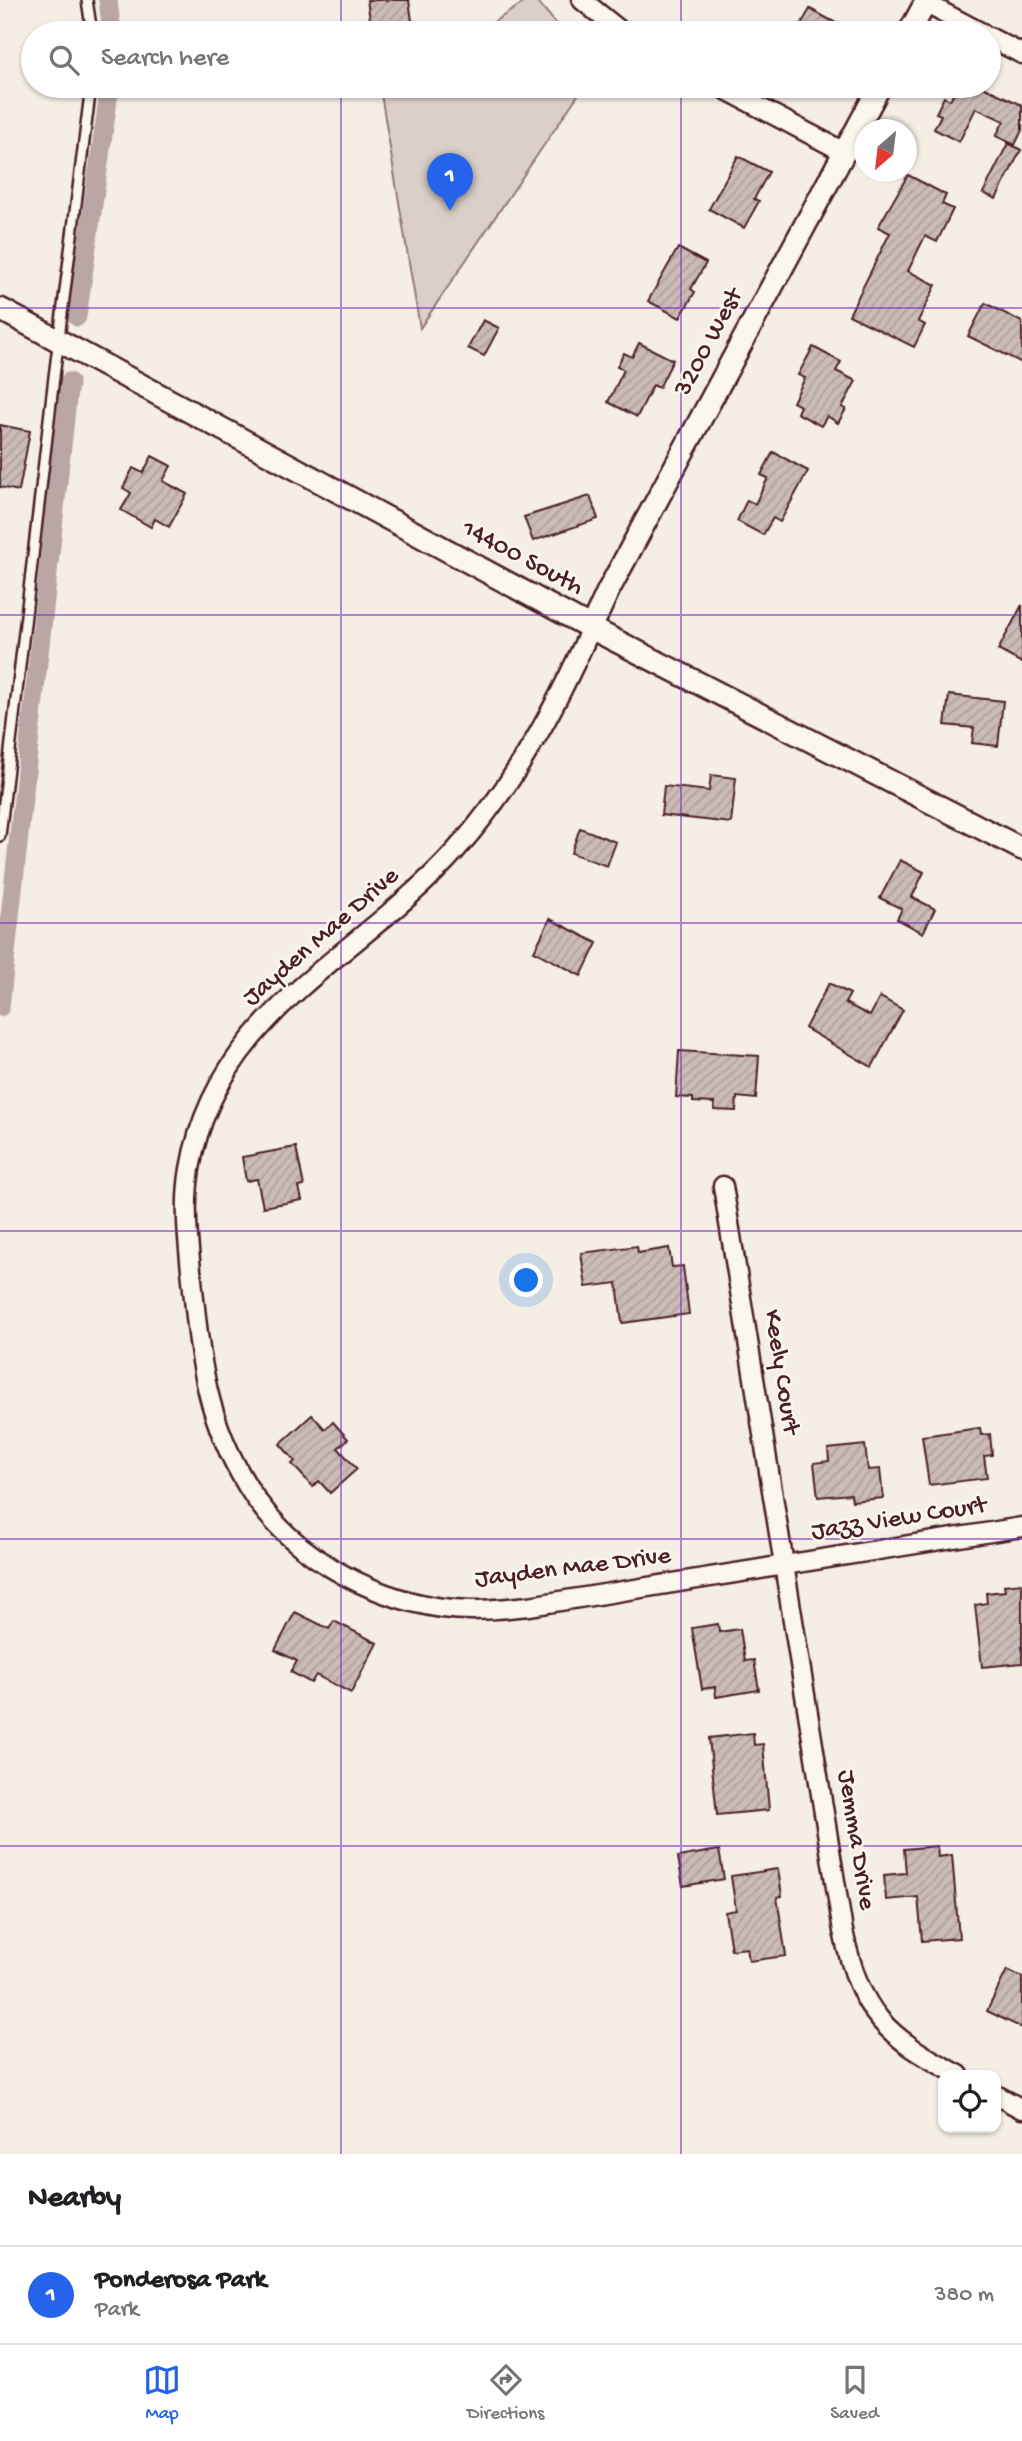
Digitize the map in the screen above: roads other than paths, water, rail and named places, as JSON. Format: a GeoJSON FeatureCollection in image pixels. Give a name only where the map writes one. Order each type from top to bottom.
{"type":"FeatureCollection","features":[{"type":"Feature","properties":{"kind":"street"},"geometry":{"type":"LineString","coordinates":[[582,0],[608,21]]}},
{"type":"Feature","properties":{"kind":"street"},"geometry":{"type":"LineString","coordinates":[[916,21],[926,2],[960,21]]}},
{"type":"Feature","properties":{"kind":"street"},"geometry":{"type":"LineString","coordinates":[[1001,43],[1022,54]]}},
{"type":"Feature","properties":{"kind":"street"},"geometry":{"type":"LineString","coordinates":[[742,98],[844,152]]}},
{"type":"Feature","properties":{"kind":"street","name":"3200 West"},"geometry":{"type":"LineString","coordinates":[[591,628],[608,591],[873,98]]}},
{"type":"Feature","properties":{"kind":"street","name":"14400 South"},"geometry":{"type":"LineString","coordinates":[[0,309],[591,628],[1022,849]]}},
{"type":"Feature","properties":{"kind":"street","name":"Jayden Mae Drive"},"geometry":{"type":"LineString","coordinates":[[591,628],[572,671],[517,770],[457,849],[399,907],[288,997],[253,1033],[231,1064],[213,1099],[200,1130],[190,1168],[186,1207],[199,1350],[208,1395],[218,1430],[233,1462],[253,1496],[284,1532],[318,1559],[354,1580],[399,1599],[442,1608],[483,1611],[785,1565]]}},
{"type":"Feature","properties":{"kind":"street","name":"Keely Court"},"geometry":{"type":"LineString","coordinates":[[723,1186],[785,1565]]}},
{"type":"Feature","properties":{"kind":"street","name":"Jazz View Court"},"geometry":{"type":"LineString","coordinates":[[785,1565],[1022,1527]]}},
{"type":"Feature","properties":{"kind":"street","name":"Jemma Drive"},"geometry":{"type":"LineString","coordinates":[[785,1565],[850,1966],[862,1994],[878,2018],[898,2039],[949,2070]]}},
{"type":"Feature","properties":{"kind":"street"},"geometry":{"type":"LineString","coordinates":[[1001,2098],[1022,2109]]}},
{"type":"Feature","properties":{"kind":"lane"},"geometry":{"type":"LineString","coordinates":[[87,0],[90,21]]}},
{"type":"Feature","properties":{"kind":"lane"},"geometry":{"type":"LineString","coordinates":[[0,836],[89,98]]}},
{"type":"Feature","properties":{"kind":"waterway"},"geometry":{"type":"LineString","coordinates":[[108,0],[111,21]]}},
{"type":"Feature","properties":{"kind":"waterway"},"geometry":{"type":"LineString","coordinates":[[77,317],[108,98]]}},
{"type":"Feature","properties":{"kind":"waterway"},"geometry":{"type":"LineString","coordinates":[[0,1007],[69,382]]}},
{"type":"Feature","properties":{"kind":"place","name":"Ponderosa Park"},"geometry":{"type":"Point","coordinates":[450,211]}}]}
